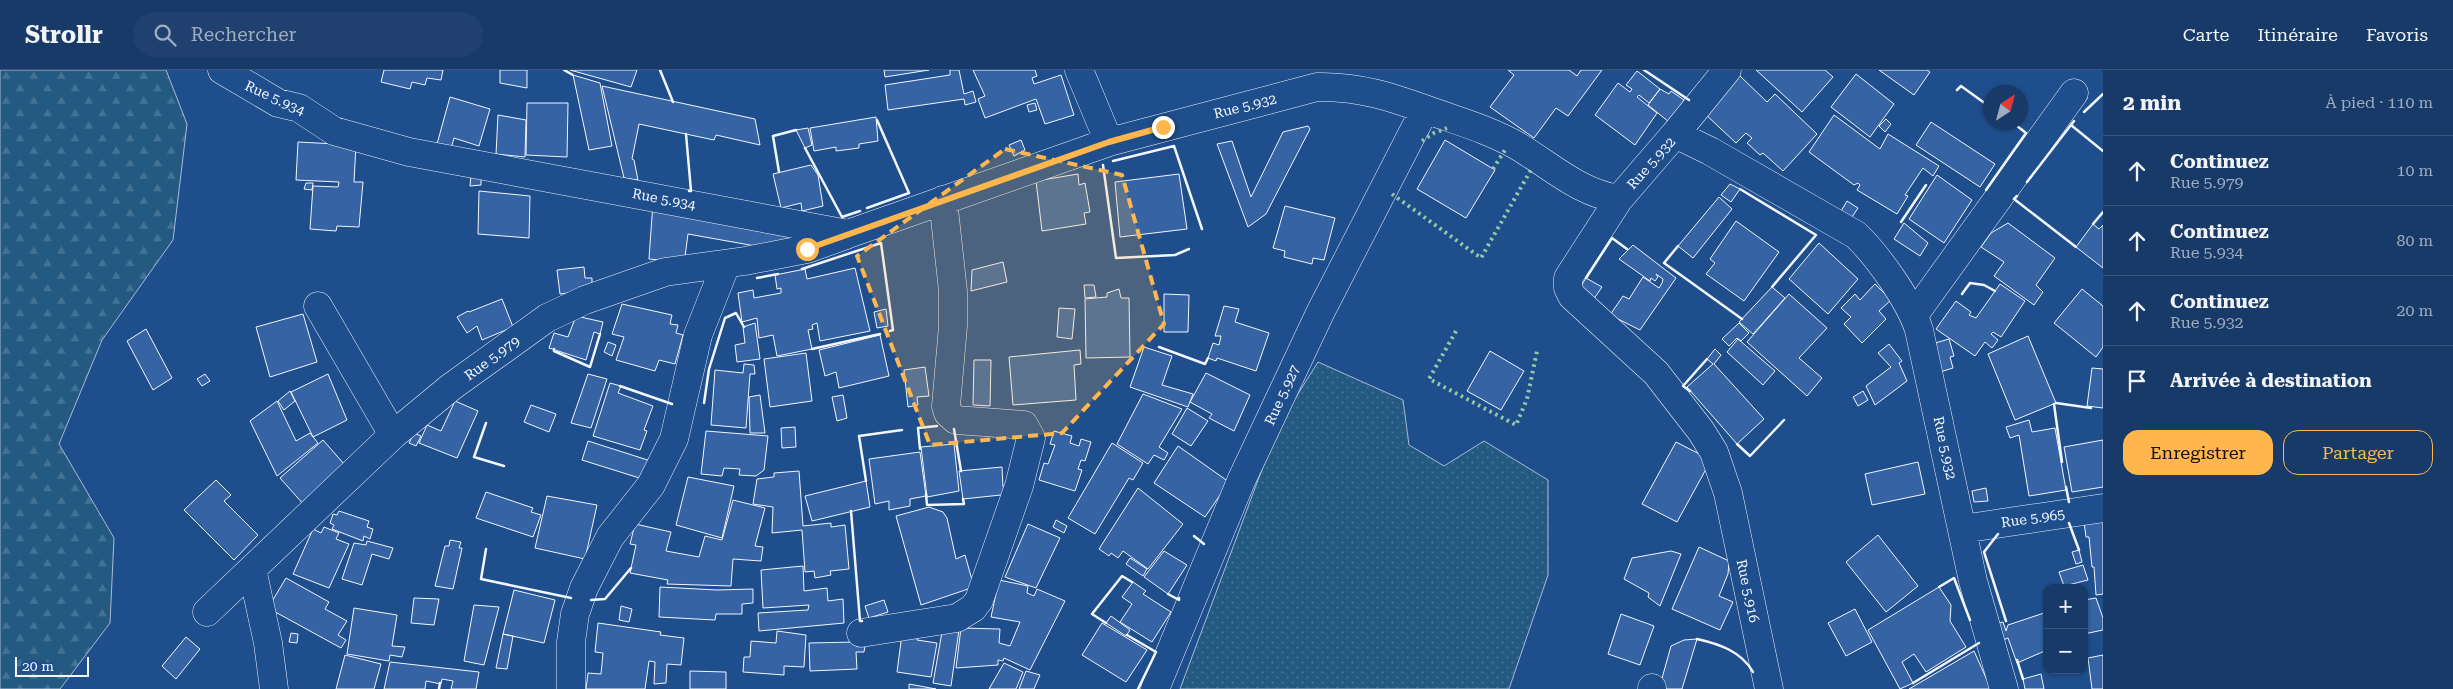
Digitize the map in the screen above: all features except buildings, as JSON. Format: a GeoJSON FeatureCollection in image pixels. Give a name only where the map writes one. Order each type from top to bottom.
{"type":"FeatureCollection","features":[{"type":"Feature","properties":{"kind":"street","name":"Rue 5.934"},"geometry":{"type":"LineString","coordinates":[[222,70],[278,103],[299,108],[334,131],[409,152],[848,234]]}},
{"type":"Feature","properties":{"kind":"street"},"geometry":{"type":"LineString","coordinates":[[848,234],[1109,142],[1079,70]]}},
{"type":"Feature","properties":{"kind":"street"},"geometry":{"type":"LineString","coordinates":[[1675,134],[1727,70]]}},
{"type":"Feature","properties":{"kind":"street","name":"Rue 5.932"},"geometry":{"type":"LineString","coordinates":[[1109,142],[1317,87],[1345,87],[1359,80],[1380,93],[1485,130],[1515,145],[1588,192],[1619,199],[1675,134],[1710,150],[1856,235],[1869,248],[1914,315],[1973,581],[2004,689]]}},
{"type":"Feature","properties":{"kind":"street"},"geometry":{"type":"LineString","coordinates":[[1914,315],[2074,93]]}},
{"type":"Feature","properties":{"kind":"street","name":"Rue 5.927"},"geometry":{"type":"LineString","coordinates":[[1155,689],[1241,481],[1320,314],[1425,109]]}},
{"type":"Feature","properties":{"kind":"street","name":"Rue 5.916"},"geometry":{"type":"LineString","coordinates":[[1619,199],[1568,278],[1568,288],[1572,296],[1656,373],[1714,452],[1728,493],[1769,689]]}},
{"type":"Feature","properties":{"kind":"street"},"geometry":{"type":"LineString","coordinates":[[861,634],[957,618],[973,608],[979,600],[1019,486],[1031,438],[1024,425],[956,420],[948,413],[946,406],[953,326],[953,292],[943,200]]}},
{"type":"Feature","properties":{"kind":"street","name":"Rue 5.979"},"geometry":{"type":"LineString","coordinates":[[207,612],[393,435],[451,387],[547,318],[586,300],[665,272],[726,264],[807,249],[848,234]]}},
{"type":"Feature","properties":{"kind":"street"},"geometry":{"type":"LineString","coordinates":[[570,689],[571,642],[575,614],[584,588],[610,537],[651,484],[674,438],[698,335],[726,264]]}},
{"type":"Feature","properties":{"kind":"street"},"geometry":{"type":"LineString","coordinates":[[318,306],[393,435]]}},
{"type":"Feature","properties":{"kind":"street","name":"Rue 5.965"},"geometry":{"type":"LineString","coordinates":[[1962,528],[2103,508]]}},
{"type":"Feature","properties":{"kind":"street"},"geometry":{"type":"LineString","coordinates":[[252,569],[268,643],[274,689]]}},
{"type":"Feature","properties":{"kind":"highlighted area"},"geometry":{"type":"Polygon","coordinates":[[[1005,149],[1122,175],[1164,324],[1062,433],[930,445],[857,256],[1005,149]]]}},
{"type":"Feature","properties":{"kind":"green space"},"geometry":{"type":"Polygon","coordinates":[[[0,70],[166,70],[187,124],[173,240],[102,340],[59,444],[114,538],[110,623],[60,689],[0,689],[0,70]]]}},
{"type":"Feature","properties":{"kind":"green space"},"geometry":{"type":"Polygon","coordinates":[[[1318,362],[1403,400],[1409,445],[1444,466],[1484,441],[1548,480],[1548,575],[1509,689],[1180,689],[1279,424],[1318,362]]]}},
{"type":"Feature","properties":{"kind":"hedge"},"geometry":{"type":"LineString","coordinates":[[1422,141],[1434,133],[1447,128]]}},
{"type":"Feature","properties":{"kind":"hedge"},"geometry":{"type":"LineString","coordinates":[[1493,169],[1505,150]]}},
{"type":"Feature","properties":{"kind":"hedge"},"geometry":{"type":"LineString","coordinates":[[1392,194],[1481,258],[1532,168]]}},
{"type":"Feature","properties":{"kind":"hedge"},"geometry":{"type":"LineString","coordinates":[[1456,331],[1429,379],[1516,425],[1527,399],[1537,351]]}},
{"type":"Feature","properties":{"kind":"wall"},"geometry":{"type":"LineString","coordinates":[[564,70],[573,75]]}},
{"type":"Feature","properties":{"kind":"wall"},"geometry":{"type":"LineString","coordinates":[[660,70],[673,102]]}},
{"type":"Feature","properties":{"kind":"wall"},"geometry":{"type":"LineString","coordinates":[[1644,70],[1689,100]]}},
{"type":"Feature","properties":{"kind":"wall"},"geometry":{"type":"LineString","coordinates":[[1957,90],[1961,86],[1983,102]]}},
{"type":"Feature","properties":{"kind":"wall"},"geometry":{"type":"LineString","coordinates":[[2084,112],[2103,94]]}},
{"type":"Feature","properties":{"kind":"wall"},"geometry":{"type":"LineString","coordinates":[[867,208],[909,193],[877,120]]}},
{"type":"Feature","properties":{"kind":"wall"},"geometry":{"type":"LineString","coordinates":[[2027,182],[2074,121]]}},
{"type":"Feature","properties":{"kind":"wall"},"geometry":{"type":"LineString","coordinates":[[2071,125],[2103,151]]}},
{"type":"Feature","properties":{"kind":"wall"},"geometry":{"type":"LineString","coordinates":[[779,172],[773,136],[796,130]]}},
{"type":"Feature","properties":{"kind":"wall"},"geometry":{"type":"LineString","coordinates":[[1986,190],[2026,133],[2022,130]]}},
{"type":"Feature","properties":{"kind":"wall"},"geometry":{"type":"LineString","coordinates":[[686,134],[691,191],[689,191]]}},
{"type":"Feature","properties":{"kind":"wall"},"geometry":{"type":"LineString","coordinates":[[1113,161],[1174,146],[1202,229]]}},
{"type":"Feature","properties":{"kind":"wall"},"geometry":{"type":"LineString","coordinates":[[805,148],[842,217],[860,211]]}},
{"type":"Feature","properties":{"kind":"wall"},"geometry":{"type":"LineString","coordinates":[[1103,165],[1116,258],[1175,255],[1189,249]]}},
{"type":"Feature","properties":{"kind":"wall"},"geometry":{"type":"LineString","coordinates":[[1901,222],[1926,185]]}},
{"type":"Feature","properties":{"kind":"wall"},"geometry":{"type":"LineString","coordinates":[[1740,189],[1816,235],[1772,287]]}},
{"type":"Feature","properties":{"kind":"wall"},"geometry":{"type":"LineString","coordinates":[[2017,196],[2014,199],[2076,247]]}},
{"type":"Feature","properties":{"kind":"wall"},"geometry":{"type":"LineString","coordinates":[[2093,224],[2103,212]]}},
{"type":"Feature","properties":{"kind":"wall"},"geometry":{"type":"LineString","coordinates":[[1586,278],[1612,238],[1627,249]]}},
{"type":"Feature","properties":{"kind":"wall"},"geometry":{"type":"LineString","coordinates":[[802,269],[881,243],[893,330],[890,331]]}},
{"type":"Feature","properties":{"kind":"wall"},"geometry":{"type":"LineString","coordinates":[[1678,246],[1664,263],[1742,319]]}},
{"type":"Feature","properties":{"kind":"wall"},"geometry":{"type":"LineString","coordinates":[[757,278],[778,274]]}},
{"type":"Feature","properties":{"kind":"wall"},"geometry":{"type":"LineString","coordinates":[[1962,294],[1970,283],[1984,285],[1995,291]]}},
{"type":"Feature","properties":{"kind":"wall"},"geometry":{"type":"LineString","coordinates":[[704,403],[709,369],[725,318],[736,313],[744,327]]}},
{"type":"Feature","properties":{"kind":"wall"},"geometry":{"type":"LineString","coordinates":[[554,349],[554,351],[590,367],[600,334]]}},
{"type":"Feature","properties":{"kind":"wall"},"geometry":{"type":"LineString","coordinates":[[812,349],[880,334]]}},
{"type":"Feature","properties":{"kind":"wall"},"geometry":{"type":"LineString","coordinates":[[1159,347],[1205,364],[1208,358]]}},
{"type":"Feature","properties":{"kind":"wall"},"geometry":{"type":"LineString","coordinates":[[1690,391],[1683,386],[1707,359]]}},
{"type":"Feature","properties":{"kind":"wall"},"geometry":{"type":"LineString","coordinates":[[620,386],[672,404]]}},
{"type":"Feature","properties":{"kind":"wall"},"geometry":{"type":"LineString","coordinates":[[2056,403],[2091,408]]}},
{"type":"Feature","properties":{"kind":"wall"},"geometry":{"type":"LineString","coordinates":[[2054,404],[2062,462]]}},
{"type":"Feature","properties":{"kind":"wall"},"geometry":{"type":"LineString","coordinates":[[1737,444],[1750,456],[1784,420]]}},
{"type":"Feature","properties":{"kind":"wall"},"geometry":{"type":"LineString","coordinates":[[486,423],[474,457],[504,466]]}},
{"type":"Feature","properties":{"kind":"wall"},"geometry":{"type":"LineString","coordinates":[[920,449],[918,428],[937,426]]}},
{"type":"Feature","properties":{"kind":"wall"},"geometry":{"type":"LineString","coordinates":[[954,429],[961,471]]}},
{"type":"Feature","properties":{"kind":"wall"},"geometry":{"type":"LineString","coordinates":[[866,481],[859,436],[902,430]]}},
{"type":"Feature","properties":{"kind":"wall"},"geometry":{"type":"LineString","coordinates":[[2066,487],[2069,502]]}},
{"type":"Feature","properties":{"kind":"wall"},"geometry":{"type":"LineString","coordinates":[[926,494],[927,505],[964,504],[963,499]]}},
{"type":"Feature","properties":{"kind":"wall"},"geometry":{"type":"LineString","coordinates":[[851,511],[860,621],[862,621]]}},
{"type":"Feature","properties":{"kind":"wall"},"geometry":{"type":"LineString","coordinates":[[2069,523],[2079,550]]}},
{"type":"Feature","properties":{"kind":"wall"},"geometry":{"type":"LineString","coordinates":[[1998,534],[1984,552],[2006,621]]}},
{"type":"Feature","properties":{"kind":"wall"},"geometry":{"type":"LineString","coordinates":[[1194,536],[1204,544]]}},
{"type":"Feature","properties":{"kind":"wall"},"geometry":{"type":"LineString","coordinates":[[486,549],[481,579],[571,598]]}},
{"type":"Feature","properties":{"kind":"wall"},"geometry":{"type":"LineString","coordinates":[[591,600],[605,599],[631,568]]}},
{"type":"Feature","properties":{"kind":"wall"},"geometry":{"type":"LineString","coordinates":[[1106,623],[1092,614],[1122,576],[1132,582]]}},
{"type":"Feature","properties":{"kind":"wall"},"geometry":{"type":"LineString","coordinates":[[1939,587],[1954,578],[1970,620]]}},
{"type":"Feature","properties":{"kind":"wall"},"geometry":{"type":"LineString","coordinates":[[1168,594],[1179,600],[1179,598]]}},
{"type":"Feature","properties":{"kind":"wall"},"geometry":{"type":"LineString","coordinates":[[1127,635],[1156,652],[1138,689]]}},
{"type":"Feature","properties":{"kind":"wall"},"geometry":{"type":"LineString","coordinates":[[1697,639],[1721,646],[1736,654],[1753,672]]}},
{"type":"Feature","properties":{"kind":"wall"},"geometry":{"type":"LineString","coordinates":[[1913,683],[1979,643]]}},
{"type":"Feature","properties":{"kind":"wall"},"geometry":{"type":"LineString","coordinates":[[2017,660],[2023,679]]}},
{"type":"Feature","properties":{"kind":"wall"},"geometry":{"type":"LineString","coordinates":[[439,689],[440,683]]}},
{"type":"Feature","properties":{"kind":"route"},"geometry":{"type":"LineString","coordinates":[[807,249],[980,186],[1109,142],[1163,127]]}}]}
